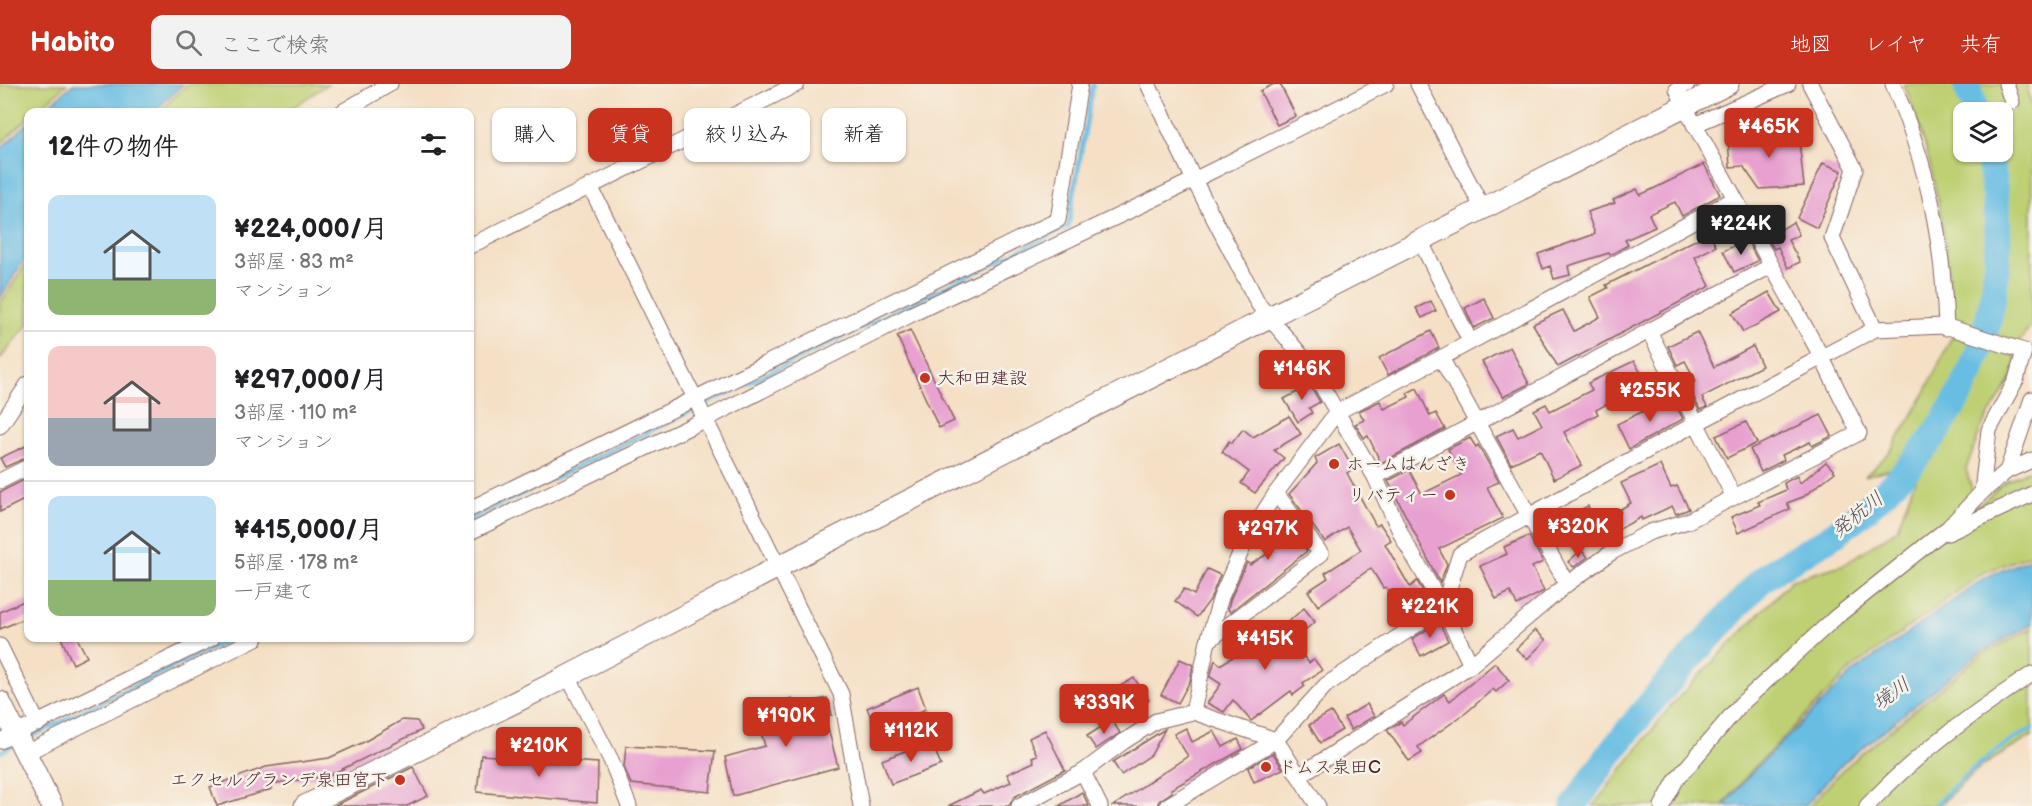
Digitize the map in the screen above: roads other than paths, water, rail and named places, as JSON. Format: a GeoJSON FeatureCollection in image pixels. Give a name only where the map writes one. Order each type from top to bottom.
{"type":"FeatureCollection","features":[{"type":"Feature","properties":{"kind":"street"},"geometry":{"type":"LineString","coordinates":[[349,108],[390,84]]}},
{"type":"Feature","properties":{"kind":"street"},"geometry":{"type":"LineString","coordinates":[[474,244],[797,84]]}},
{"type":"Feature","properties":{"kind":"street"},"geometry":{"type":"LineString","coordinates":[[474,508],[1058,220],[1080,84]]}},
{"type":"Feature","properties":{"kind":"street"},"geometry":{"type":"LineString","coordinates":[[1148,84],[1194,180],[1259,305],[1310,366],[1375,477],[1404,540],[1443,607],[1471,665]]}},
{"type":"Feature","properties":{"kind":"street"},"geometry":{"type":"LineString","coordinates":[[474,530],[704,420],[1386,84]]}},
{"type":"Feature","properties":{"kind":"street"},"geometry":{"type":"LineString","coordinates":[[1418,84],[1483,209]]}},
{"type":"Feature","properties":{"kind":"street"},"geometry":{"type":"LineString","coordinates":[[1300,775],[1471,665],[1567,584],[1612,552],[1650,532],[1688,521],[1859,433],[1821,356],[1690,116],[1677,89],[1687,84]]}},
{"type":"Feature","properties":{"kind":"street"},"geometry":{"type":"LineString","coordinates":[[1690,116],[1728,84]]}},
{"type":"Feature","properties":{"kind":"street"},"geometry":{"type":"LineString","coordinates":[[305,806],[568,676],[777,567],[1483,209],[1690,116],[1788,84]]}},
{"type":"Feature","properties":{"kind":"street"},"geometry":{"type":"LineString","coordinates":[[1810,84],[1855,169],[1832,238],[1875,329]]}},
{"type":"Feature","properties":{"kind":"street"},"geometry":{"type":"LineString","coordinates":[[1893,84],[1909,122],[1930,192],[1944,265],[1946,328]]}},
{"type":"Feature","properties":{"kind":"street"},"geometry":{"type":"LineString","coordinates":[[2006,84],[2012,102],[2012,84]]}},
{"type":"Feature","properties":{"kind":"street"},"geometry":{"type":"LineString","coordinates":[[590,186],[841,694],[861,806]]}},
{"type":"Feature","properties":{"kind":"street"},"geometry":{"type":"LineString","coordinates":[[1193,712],[1208,641],[1221,597],[1246,540],[1276,493],[1336,412],[1442,358],[1470,340],[1734,199]]}},
{"type":"Feature","properties":{"kind":"street"},"geometry":{"type":"LineString","coordinates":[[1049,224],[1059,244]]}},
{"type":"Feature","properties":{"kind":"street"},"geometry":{"type":"LineString","coordinates":[[1420,242],[1470,340]]}},
{"type":"Feature","properties":{"kind":"street"},"geometry":{"type":"LineString","coordinates":[[1375,477],[1771,266]]}},
{"type":"Feature","properties":{"kind":"street"},"geometry":{"type":"LineString","coordinates":[[1167,806],[1276,740],[1326,685],[1443,607],[1460,554],[1695,424],[1875,329],[1946,328],[2026,347],[2016,380],[1989,430],[1982,492]]}},
{"type":"Feature","properties":{"kind":"street"},"geometry":{"type":"LineString","coordinates":[[1649,331],[1734,498]]}},
{"type":"Feature","properties":{"kind":"street"},"geometry":{"type":"LineString","coordinates":[[1442,358],[1567,584]]}},
{"type":"Feature","properties":{"kind":"street"},"geometry":{"type":"LineString","coordinates":[[0,426],[24,390]]}},
{"type":"Feature","properties":{"kind":"street"},"geometry":{"type":"LineString","coordinates":[[2007,471],[2032,399]]}},
{"type":"Feature","properties":{"kind":"street"},"geometry":{"type":"LineString","coordinates":[[1662,806],[1676,780],[1741,704],[1836,617],[1932,541],[2007,471],[2032,460]]}},
{"type":"Feature","properties":{"kind":"street"},"geometry":{"type":"LineString","coordinates":[[0,481],[24,468]]}},
{"type":"Feature","properties":{"kind":"street"},"geometry":{"type":"LineString","coordinates":[[1208,641],[1321,554],[1276,493]]}},
{"type":"Feature","properties":{"kind":"street"},"geometry":{"type":"LineString","coordinates":[[1932,541],[2032,494]]}},
{"type":"Feature","properties":{"kind":"street"},"geometry":{"type":"LineString","coordinates":[[8,737],[205,642]]}},
{"type":"Feature","properties":{"kind":"street"},"geometry":{"type":"LineString","coordinates":[[26,753],[248,642]]}},
{"type":"Feature","properties":{"kind":"street"},"geometry":{"type":"LineString","coordinates":[[0,646],[38,724]]}},
{"type":"Feature","properties":{"kind":"street"},"geometry":{"type":"LineString","coordinates":[[1867,806],[1888,784],[1968,716],[2032,674]]}},
{"type":"Feature","properties":{"kind":"street"},"geometry":{"type":"LineString","coordinates":[[568,676],[611,760],[629,806]]}},
{"type":"Feature","properties":{"kind":"street"},"geometry":{"type":"LineString","coordinates":[[0,702],[8,737],[26,753],[52,806]]}},
{"type":"Feature","properties":{"kind":"street"},"geometry":{"type":"LineString","coordinates":[[1020,806],[1083,772],[1123,742],[1156,722],[1193,712],[1276,740],[1318,806]]}},
{"type":"Feature","properties":{"kind":"street"},"geometry":{"type":"LineString","coordinates":[[1083,772],[1101,806]]}},
{"type":"Feature","properties":{"kind":"water"},"geometry":{"type":"Polygon","coordinates":[[[73,84],[183,84],[158,108],[46,108],[73,84]]]}},
{"type":"Feature","properties":{"kind":"water"},"geometry":{"type":"Polygon","coordinates":[[[24,127],[24,259],[0,298],[0,149],[24,127]]]}},
{"type":"Feature","properties":{"kind":"water","name":"境川"},"geometry":{"type":"Polygon","coordinates":[[[2032,558],[2032,624],[1979,653],[1839,767],[1805,806],[1724,806],[1753,771],[1853,672],[1986,577],[2032,558]]]}},
{"type":"Feature","properties":{"kind":"waterway"},"geometry":{"type":"LineString","coordinates":[[474,517],[1068,227],[1093,84]]}},
{"type":"Feature","properties":{"kind":"waterway","name":"発杭川"},"geometry":{"type":"LineString","coordinates":[[1966,84],[1972,102]]}},
{"type":"Feature","properties":{"kind":"waterway","name":"発杭川"},"geometry":{"type":"LineString","coordinates":[[1574,806],[1641,715],[1750,592],[1779,567],[1835,534],[1880,497],[1918,457],[1949,413],[1973,367],[1989,318],[1997,265],[1997,210],[1990,162]]}},
{"type":"Feature","properties":{"kind":"waterway"},"geometry":{"type":"LineString","coordinates":[[24,740],[224,642]]}},
{"type":"Feature","properties":{"kind":"waterway"},"geometry":{"type":"LineString","coordinates":[[1934,806],[1980,763],[2032,729]]}},
{"type":"Feature","properties":{"kind":"waterway"},"geometry":{"type":"LineString","coordinates":[[0,752],[14,745]]}},
{"type":"Feature","properties":{"kind":"place","name":"大和田建設"},"geometry":{"type":"Point","coordinates":[925,378]}},
{"type":"Feature","properties":{"kind":"place","name":"ホームはんざき"},"geometry":{"type":"Point","coordinates":[1334,464]}},
{"type":"Feature","properties":{"kind":"place","name":"リバティー"},"geometry":{"type":"Point","coordinates":[1450,495]}},
{"type":"Feature","properties":{"kind":"place","name":"ドムス泉田C"},"geometry":{"type":"Point","coordinates":[1266,767]}},
{"type":"Feature","properties":{"kind":"place","name":"エクセルグランデ泉田宮下"},"geometry":{"type":"Point","coordinates":[400,780]}}]}
